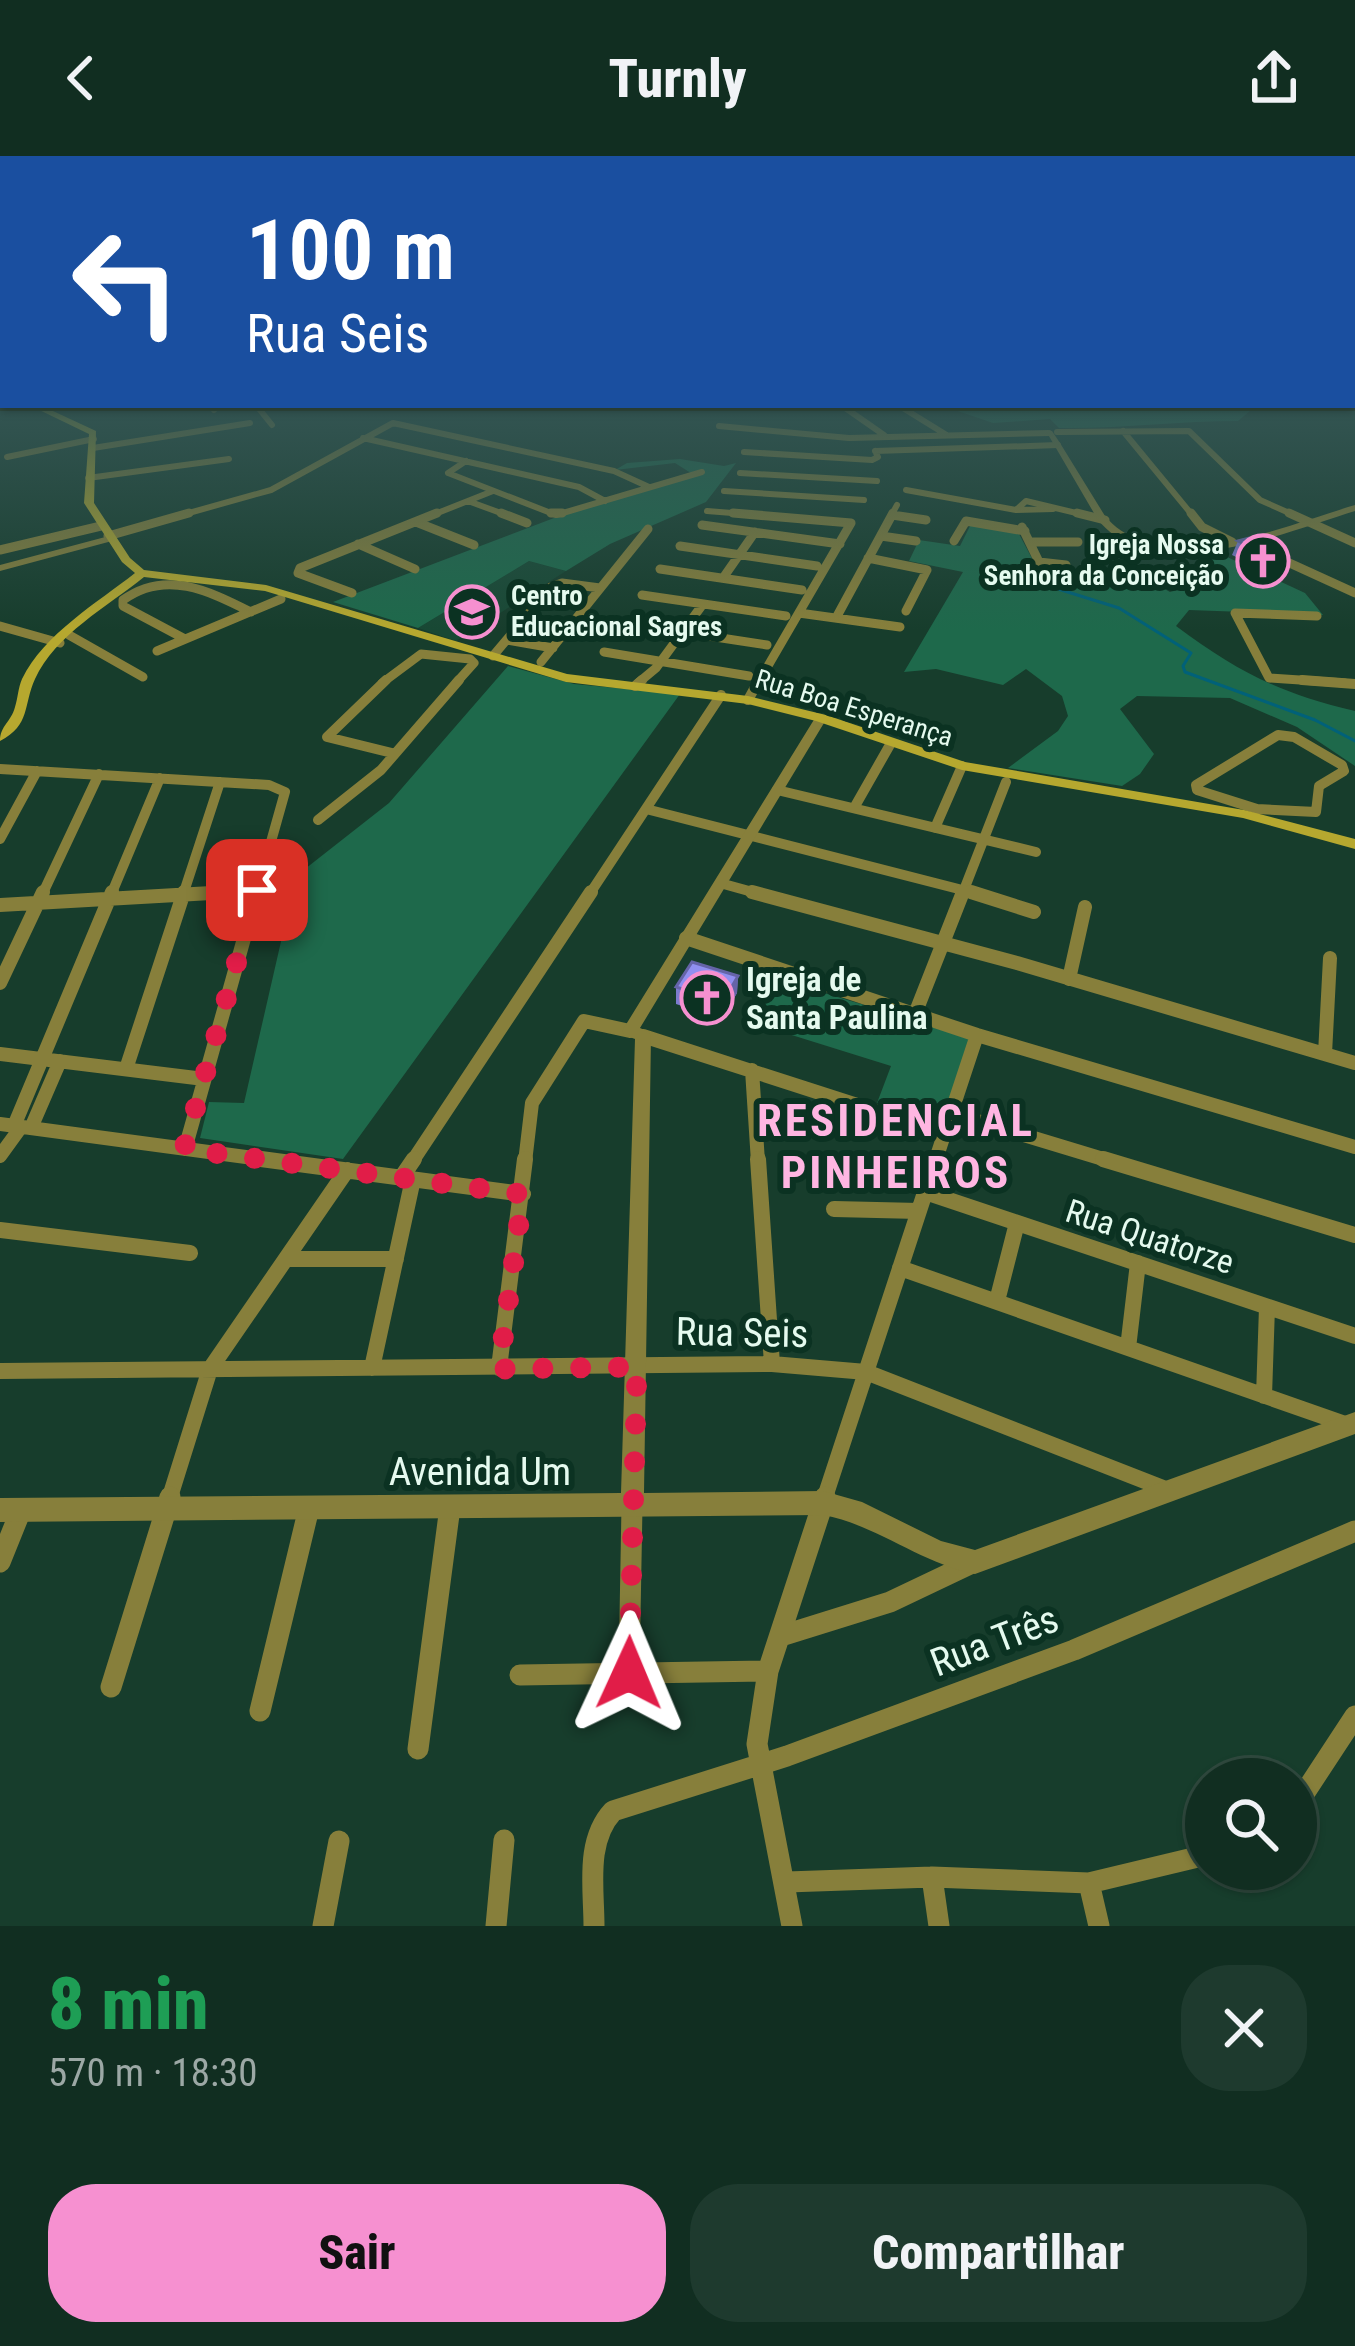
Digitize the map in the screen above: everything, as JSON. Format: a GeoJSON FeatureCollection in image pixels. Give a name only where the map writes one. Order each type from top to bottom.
{"type":"FeatureCollection","features":[{"type":"Feature","properties":{"kind":"main road"},"geometry":{"type":"LineString","coordinates":[[0,737],[24,712],[33,672],[64,639],[140,578],[89,503],[90,466]]}},
{"type":"Feature","properties":{"kind":"main road","name":"Rua Boa Esperança"},"geometry":{"type":"LineString","coordinates":[[140,578],[301,591],[480,656],[566,678],[748,700],[821,718],[962,766],[1246,812],[1355,844]]}},
{"type":"Feature","properties":{"kind":"street"},"geometry":{"type":"LineString","coordinates":[[88,478],[180,466]]}},
{"type":"Feature","properties":{"kind":"street"},"geometry":{"type":"LineString","coordinates":[[0,568],[271,490],[314,466]]}},
{"type":"Feature","properties":{"kind":"street"},"geometry":{"type":"LineString","coordinates":[[459,466],[448,473],[556,515],[702,472]]}},
{"type":"Feature","properties":{"kind":"street"},"geometry":{"type":"LineString","coordinates":[[486,466],[579,487],[605,501]]}},
{"type":"Feature","properties":{"kind":"street"},"geometry":{"type":"LineString","coordinates":[[589,466],[614,471],[649,488]]}},
{"type":"Feature","properties":{"kind":"street"},"geometry":{"type":"LineString","coordinates":[[671,466],[691,476]]}},
{"type":"Feature","properties":{"kind":"street"},"geometry":{"type":"LineString","coordinates":[[1075,466],[1090,484]]}},
{"type":"Feature","properties":{"kind":"street"},"geometry":{"type":"LineString","coordinates":[[1077,466],[1105,520],[1124,537],[1178,550],[1355,508]]}},
{"type":"Feature","properties":{"kind":"street"},"geometry":{"type":"LineString","coordinates":[[1152,466],[1202,526],[1352,589]]}},
{"type":"Feature","properties":{"kind":"street"},"geometry":{"type":"LineString","coordinates":[[1223,466],[1257,498],[1355,543]]}},
{"type":"Feature","properties":{"kind":"street"},"geometry":{"type":"LineString","coordinates":[[740,472],[877,481]]}},
{"type":"Feature","properties":{"kind":"street"},"geometry":{"type":"LineString","coordinates":[[780,515],[802,476]]}},
{"type":"Feature","properties":{"kind":"street"},"geometry":{"type":"LineString","coordinates":[[906,490],[1019,511]]}},
{"type":"Feature","properties":{"kind":"street"},"geometry":{"type":"LineString","coordinates":[[352,592],[298,573],[308,563],[493,491]]}},
{"type":"Feature","properties":{"kind":"street"},"geometry":{"type":"LineString","coordinates":[[724,491],[864,500]]}},
{"type":"Feature","properties":{"kind":"street"},"geometry":{"type":"LineString","coordinates":[[1104,498],[1123,529],[1147,541],[1183,545],[1231,540],[1306,520]]}},
{"type":"Feature","properties":{"kind":"street"},"geometry":{"type":"LineString","coordinates":[[468,501],[527,523]]}},
{"type":"Feature","properties":{"kind":"street"},"geometry":{"type":"LineString","coordinates":[[1066,565],[1040,562],[1019,511],[1024,501],[1105,520]]}},
{"type":"Feature","properties":{"kind":"street"},"geometry":{"type":"LineString","coordinates":[[836,618],[895,510],[926,520]]}},
{"type":"Feature","properties":{"kind":"street"},"geometry":{"type":"LineString","coordinates":[[707,511],[844,520],[851,526],[748,700]]}},
{"type":"Feature","properties":{"kind":"street"},"geometry":{"type":"LineString","coordinates":[[954,541],[966,521],[1078,542]]}},
{"type":"Feature","properties":{"kind":"street"},"geometry":{"type":"LineString","coordinates":[[416,522],[474,545]]}},
{"type":"Feature","properties":{"kind":"street"},"geometry":{"type":"LineString","coordinates":[[702,525],[840,544]]}},
{"type":"Feature","properties":{"kind":"street"},"geometry":{"type":"LineString","coordinates":[[541,662],[648,529]]}},
{"type":"Feature","properties":{"kind":"street"},"geometry":{"type":"LineString","coordinates":[[723,578],[755,532]]}},
{"type":"Feature","properties":{"kind":"street"},"geometry":{"type":"LineString","coordinates":[[0,550],[106,534]]}},
{"type":"Feature","properties":{"kind":"street"},"geometry":{"type":"LineString","coordinates":[[880,536],[916,541]]}},
{"type":"Feature","properties":{"kind":"street"},"geometry":{"type":"LineString","coordinates":[[358,544],[415,569]]}},
{"type":"Feature","properties":{"kind":"street"},"geometry":{"type":"LineString","coordinates":[[680,546],[817,566]]}},
{"type":"Feature","properties":{"kind":"street"},"geometry":{"type":"LineString","coordinates":[[868,558],[927,570],[906,611]]}},
{"type":"Feature","properties":{"kind":"street"},"geometry":{"type":"LineString","coordinates":[[659,569],[802,590]]}},
{"type":"Feature","properties":{"kind":"street"},"geometry":{"type":"LineString","coordinates":[[185,639],[123,606],[123,600],[145,587],[181,584],[201,587],[251,612]]}},
{"type":"Feature","properties":{"kind":"street"},"geometry":{"type":"LineString","coordinates":[[318,820],[346,802],[480,656],[507,640],[555,585],[601,588]]}},
{"type":"Feature","properties":{"kind":"street"},"geometry":{"type":"LineString","coordinates":[[643,595],[786,616]]}},
{"type":"Feature","properties":{"kind":"street"},"geometry":{"type":"LineString","coordinates":[[157,651],[281,599]]}},
{"type":"Feature","properties":{"kind":"street"},"geometry":{"type":"LineString","coordinates":[[642,687],[704,604]]}},
{"type":"Feature","properties":{"kind":"street"},"geometry":{"type":"LineString","coordinates":[[799,613],[900,627]]}},
{"type":"Feature","properties":{"kind":"street"},"geometry":{"type":"LineString","coordinates":[[1317,616],[1235,613],[1269,678],[1355,684]]}},
{"type":"Feature","properties":{"kind":"street"},"geometry":{"type":"LineString","coordinates":[[623,623],[767,645]]}},
{"type":"Feature","properties":{"kind":"street"},"geometry":{"type":"LineString","coordinates":[[0,626],[64,639],[143,677]]}},
{"type":"Feature","properties":{"kind":"street"},"geometry":{"type":"LineString","coordinates":[[507,640],[553,647]]}},
{"type":"Feature","properties":{"kind":"street"},"geometry":{"type":"LineString","coordinates":[[604,652],[658,665],[749,676]]}},
{"type":"Feature","properties":{"kind":"street","name":"Rua Boa Esperança"},"geometry":{"type":"LineString","coordinates":[[392,753],[326,737],[421,654],[480,656]]}},
{"type":"Feature","properties":{"kind":"street"},"geometry":{"type":"LineString","coordinates":[[372,1368],[396,1259],[407,1178],[721,695]]}},
{"type":"Feature","properties":{"kind":"street"},"geometry":{"type":"LineString","coordinates":[[629,1673],[637,1367],[636,1034],[686,938],[821,718]]}},
{"type":"Feature","properties":{"kind":"street"},"geometry":{"type":"LineString","coordinates":[[1278,735],[1317,748],[1344,771],[1319,786],[1316,812],[1308,817],[1219,801],[1196,785],[1278,735]]}},
{"type":"Feature","properties":{"kind":"street"},"geometry":{"type":"LineString","coordinates":[[854,808],[891,743]]}},
{"type":"Feature","properties":{"kind":"street"},"geometry":{"type":"LineString","coordinates":[[934,828],[962,766]]}},
{"type":"Feature","properties":{"kind":"street"},"geometry":{"type":"LineString","coordinates":[[0,769],[220,782],[279,787],[284,792],[184,1149]]}},
{"type":"Feature","properties":{"kind":"street"},"geometry":{"type":"LineString","coordinates":[[0,839],[37,771]]}},
{"type":"Feature","properties":{"kind":"street"},"geometry":{"type":"LineString","coordinates":[[0,983],[99,774]]}},
{"type":"Feature","properties":{"kind":"street"},"geometry":{"type":"LineString","coordinates":[[0,1156],[53,1060],[160,778]]}},
{"type":"Feature","properties":{"kind":"street"},"geometry":{"type":"LineString","coordinates":[[126,1069],[187,895],[220,782]]}},
{"type":"Feature","properties":{"kind":"street"},"geometry":{"type":"LineString","coordinates":[[915,1014],[1006,782]]}},
{"type":"Feature","properties":{"kind":"street"},"geometry":{"type":"LineString","coordinates":[[777,790],[1036,852]]}},
{"type":"Feature","properties":{"kind":"street"},"geometry":{"type":"LineString","coordinates":[[646,809],[1034,912]]}},
{"type":"Feature","properties":{"kind":"street"},"geometry":{"type":"LineString","coordinates":[[720,883],[1069,979],[1133,992],[1355,1063]]}},
{"type":"Feature","properties":{"kind":"street"},"geometry":{"type":"LineString","coordinates":[[0,905],[257,890]]}},
{"type":"Feature","properties":{"kind":"street"},"geometry":{"type":"LineString","coordinates":[[1069,979],[1085,907]]}},
{"type":"Feature","properties":{"kind":"street"},"geometry":{"type":"LineString","coordinates":[[686,938],[977,1035],[1355,1147]]}},
{"type":"Feature","properties":{"kind":"street"},"geometry":{"type":"LineString","coordinates":[[1325,1054],[1330,958]]}},
{"type":"Feature","properties":{"kind":"street"},"geometry":{"type":"LineString","coordinates":[[499,1369],[532,1103],[580,1024],[592,1020],[944,1133]]}},
{"type":"Feature","properties":{"kind":"street"},"geometry":{"type":"LineString","coordinates":[[792,1926],[761,1766],[757,1724],[767,1671],[977,1035]]}},
{"type":"Feature","properties":{"kind":"street"},"geometry":{"type":"LineString","coordinates":[[0,1054],[204,1079]]}},
{"type":"Feature","properties":{"kind":"street"},"geometry":{"type":"LineString","coordinates":[[752,1070],[772,1364]]}},
{"type":"Feature","properties":{"kind":"street"},"geometry":{"type":"LineString","coordinates":[[951,1113],[1355,1235]]}},
{"type":"Feature","properties":{"kind":"street"},"geometry":{"type":"LineString","coordinates":[[16,1126],[523,1194]]}},
{"type":"Feature","properties":{"kind":"street"},"geometry":{"type":"LineString","coordinates":[[111,1687],[210,1369],[347,1170]]}},
{"type":"Feature","properties":{"kind":"street","name":"Rua Quatorze"},"geometry":{"type":"LineString","coordinates":[[925,1192],[1355,1336]]}},
{"type":"Feature","properties":{"kind":"street"},"geometry":{"type":"LineString","coordinates":[[834,1209],[919,1211]]}},
{"type":"Feature","properties":{"kind":"street"},"geometry":{"type":"LineString","coordinates":[[997,1301],[1017,1223]]}},
{"type":"Feature","properties":{"kind":"street"},"geometry":{"type":"LineString","coordinates":[[0,1230],[190,1252]]}},
{"type":"Feature","properties":{"kind":"street"},"geometry":{"type":"LineString","coordinates":[[286,1259],[396,1259]]}},
{"type":"Feature","properties":{"kind":"street"},"geometry":{"type":"LineString","coordinates":[[1128,1348],[1138,1264]]}},
{"type":"Feature","properties":{"kind":"street"},"geometry":{"type":"LineString","coordinates":[[901,1268],[1352,1424]]}},
{"type":"Feature","properties":{"kind":"street"},"geometry":{"type":"LineString","coordinates":[[1264,1396],[1267,1306]]}},
{"type":"Feature","properties":{"kind":"street","name":"Rua Seis"},"geometry":{"type":"LineString","coordinates":[[0,1371],[772,1364],[866,1372],[1173,1492]]}},
{"type":"Feature","properties":{"kind":"street"},"geometry":{"type":"LineString","coordinates":[[781,1636],[890,1602],[975,1562],[1352,1424]]}},
{"type":"Feature","properties":{"kind":"street","name":"Avenida Um"},"geometry":{"type":"LineString","coordinates":[[10,1510],[824,1503],[848,1509],[953,1558],[975,1562]]}},
{"type":"Feature","properties":{"kind":"street"},"geometry":{"type":"LineString","coordinates":[[418,1749],[450,1507]]}},
{"type":"Feature","properties":{"kind":"street"},"geometry":{"type":"LineString","coordinates":[[260,1711],[309,1508]]}},
{"type":"Feature","properties":{"kind":"street"},"geometry":{"type":"LineString","coordinates":[[0,1562],[10,1510]]}},
{"type":"Feature","properties":{"kind":"street","name":"Rua Três"},"geometry":{"type":"LineString","coordinates":[[594,1926],[602,1822],[614,1811],[650,1796],[761,1766],[1034,1665],[1283,1566],[1355,1531]]}},
{"type":"Feature","properties":{"kind":"street"},"geometry":{"type":"LineString","coordinates":[[520,1675],[767,1671]]}},
{"type":"Feature","properties":{"kind":"street"},"geometry":{"type":"LineString","coordinates":[[1317,1774],[1355,1715]]}},
{"type":"Feature","properties":{"kind":"street"},"geometry":{"type":"LineString","coordinates":[[323,1926],[339,1840]]}},
{"type":"Feature","properties":{"kind":"street"},"geometry":{"type":"LineString","coordinates":[[496,1926],[504,1840]]}},
{"type":"Feature","properties":{"kind":"street"},"geometry":{"type":"LineString","coordinates":[[787,1882],[932,1877],[1089,1883],[1185,1860]]}},
{"type":"Feature","properties":{"kind":"street"},"geometry":{"type":"LineString","coordinates":[[932,1877],[939,1926]]}},
{"type":"Feature","properties":{"kind":"street"},"geometry":{"type":"LineString","coordinates":[[1089,1883],[1099,1926]]}},
{"type":"Feature","properties":{"kind":"shaded area"},"geometry":{"type":"Polygon","coordinates":[[[679,466],[734,466],[706,502],[610,544],[566,571],[529,561],[418,628],[333,602],[554,518],[694,475],[679,466]]]}},
{"type":"Feature","properties":{"kind":"shaded area"},"geometry":{"type":"Polygon","coordinates":[[[971,524],[1019,534],[1036,566],[1136,573],[1170,592],[1198,584],[1187,576],[1192,572],[1221,573],[1205,562],[1225,556],[1305,593],[1323,615],[1189,610],[1176,626],[1260,679],[1355,711],[1355,766],[1297,727],[1230,698],[1137,696],[1120,709],[1154,754],[1140,774],[1122,786],[1008,768],[1058,731],[1068,716],[1062,696],[1026,669],[1003,685],[936,669],[904,672],[963,572],[909,561],[919,540],[960,546],[971,524]]]}},
{"type":"Feature","properties":{"kind":"shaded area","name":"Centro Educacional Sagres"},"geometry":{"type":"Polygon","coordinates":[[[529,561],[566,571],[456,641],[418,628],[529,561]]]}},
{"type":"Feature","properties":{"kind":"shaded area"},"geometry":{"type":"Polygon","coordinates":[[[508,666],[574,684],[680,694],[343,1159],[200,1138],[209,1102],[244,1103],[296,876],[389,803],[508,666]]]}},
{"type":"Feature","properties":{"kind":"shaded area"},"geometry":{"type":"Polygon","coordinates":[[[771,977],[971,1037],[941,1124],[877,1103],[891,1066],[747,1021],[771,977]]]}},
{"type":"Feature","properties":{"kind":"building"},"geometry":{"type":"Polygon","coordinates":[[[1249,538],[1279,551],[1267,555],[1238,541],[1249,538]]]}},
{"type":"Feature","properties":{"kind":"building"},"geometry":{"type":"Polygon","coordinates":[[[692,962],[738,976],[723,1002],[676,987],[692,962]]]}},
{"type":"Feature","properties":{"kind":"waterway"},"geometry":{"type":"LineString","coordinates":[[1010,574],[1119,608],[1191,653],[1183,666],[1185,672],[1315,720],[1355,741]]}},
{"type":"Feature","properties":{"kind":"place","name":"Igreja Nossa Senhora da Conceição"},"geometry":{"type":"Point","coordinates":[1263,561]}},
{"type":"Feature","properties":{"kind":"place","name":"Centro Educacional Sagres"},"geometry":{"type":"Point","coordinates":[472,612]}},
{"type":"Feature","properties":{"kind":"place","name":"Igreja de Santa Paulina"},"geometry":{"type":"Point","coordinates":[707,998]}},
{"type":"Feature","properties":{"kind":"district","name":"RESIDENCIAL PINHEIROS"},"geometry":{"type":"Point","coordinates":[896,1146]}},
{"type":"Feature","properties":{"kind":"route"},"geometry":{"type":"LineString","coordinates":[[257,890],[184,1149],[523,1194],[499,1369],[637,1367],[629,1673]]}}]}
